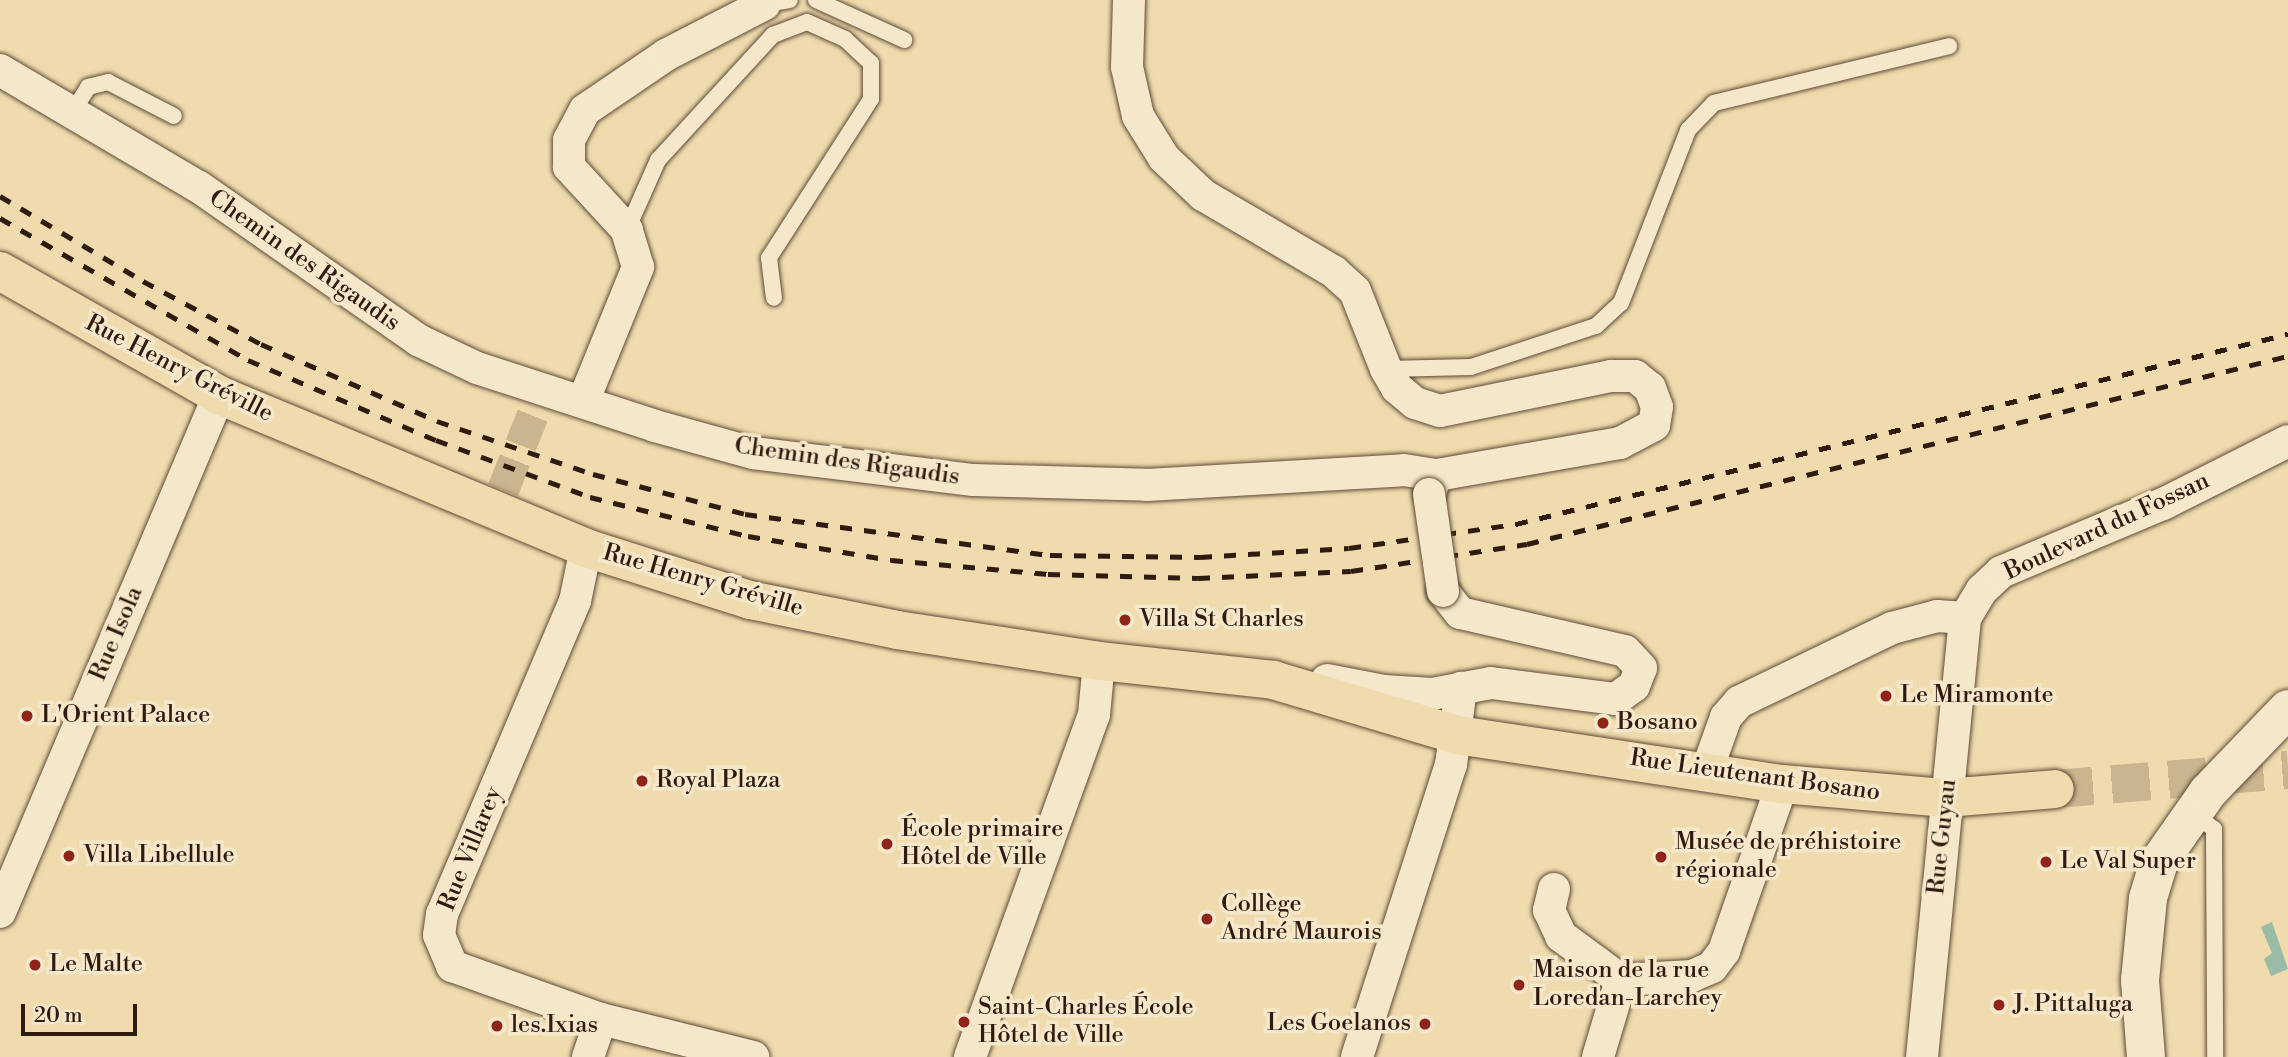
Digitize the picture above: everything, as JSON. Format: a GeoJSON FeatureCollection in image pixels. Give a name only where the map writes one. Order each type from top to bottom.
{"type":"FeatureCollection","features":[{"type":"Feature","properties":{"kind":"main road","name":"Rue Henry Gréville"},"geometry":{"type":"LineString","coordinates":[[0,271],[219,395],[499,500],[586,548],[750,600],[897,630],[1099,661],[1273,680],[1457,735]]}},
{"type":"Feature","properties":{"kind":"main road","name":"Rue Lieutenant Bosano"},"geometry":{"type":"LineString","coordinates":[[1457,735],[1707,770],[1782,784],[1946,797],[2054,789]]}},
{"type":"Feature","properties":{"kind":"street"},"geometry":{"type":"LineString","coordinates":[[1129,0],[1127,67],[1138,116],[1164,158],[1203,195],[1334,272],[1355,291],[1386,369]]}},
{"type":"Feature","properties":{"kind":"street"},"geometry":{"type":"LineString","coordinates":[[583,402],[638,267],[627,230],[569,167],[569,140],[585,110],[666,55],[778,2]]}},
{"type":"Feature","properties":{"kind":"street","name":"Chemin des Rigaudis"},"geometry":{"type":"LineString","coordinates":[[0,69],[199,187],[473,377],[583,402],[753,453],[972,480],[1147,485],[1404,470],[1432,484],[1620,443],[1654,425],[1657,407],[1650,388],[1635,376],[1611,376],[1440,411],[1415,403],[1397,388],[1386,369]]}},
{"type":"Feature","properties":{"kind":"street","name":"Rue Isola"},"geometry":{"type":"LineString","coordinates":[[0,912],[219,395]]}},
{"type":"Feature","properties":{"kind":"street","name":"Boulevard du Fossan"},"geometry":{"type":"LineString","coordinates":[[1965,618],[1982,590],[2001,572],[2163,504],[2288,441]]}},
{"type":"Feature","properties":{"kind":"street"},"geometry":{"type":"LineString","coordinates":[[1273,680],[1324,680],[1384,691],[1432,694],[1491,683],[1616,699],[1634,686],[1641,668],[1625,650],[1460,612],[1443,591],[1432,484]]}},
{"type":"Feature","properties":{"kind":"street","name":"Rue Villarey"},"geometry":{"type":"LineString","coordinates":[[586,548],[575,601],[442,914],[439,935],[452,966],[601,1019],[753,1057]]}},
{"type":"Feature","properties":{"kind":"street"},"geometry":{"type":"LineString","coordinates":[[1707,770],[1726,717],[1738,702],[1892,628],[1937,616],[1965,618]]}},
{"type":"Feature","properties":{"kind":"street","name":"Rue Guyau"},"geometry":{"type":"LineString","coordinates":[[1922,1057],[1965,618]]}},
{"type":"Feature","properties":{"kind":"street"},"geometry":{"type":"LineString","coordinates":[[970,1057],[1094,715],[1099,661]]}},
{"type":"Feature","properties":{"kind":"street"},"geometry":{"type":"LineString","coordinates":[[1357,1057],[1451,765],[1461,688]]}},
{"type":"Feature","properties":{"kind":"street"},"geometry":{"type":"LineString","coordinates":[[2146,1057],[2140,981],[2148,898],[2159,862],[2192,813],[2244,750],[2288,709]]}},
{"type":"Feature","properties":{"kind":"street"},"geometry":{"type":"LineString","coordinates":[[1554,890],[1549,910],[1561,936],[1621,980],[1692,976],[1712,967],[1724,951],[1782,784]]}},
{"type":"Feature","properties":{"kind":"street"},"geometry":{"type":"LineString","coordinates":[[1598,1057],[1621,980]]}},
{"type":"Feature","properties":{"kind":"street"},"geometry":{"type":"LineString","coordinates":[[589,1057],[601,1019]]}},
{"type":"Feature","properties":{"kind":"lane"},"geometry":{"type":"LineString","coordinates":[[816,0],[904,40]]}},
{"type":"Feature","properties":{"kind":"lane"},"geometry":{"type":"LineString","coordinates":[[627,230],[638,214],[657,160],[773,35],[807,22],[845,39],[872,63],[870,99],[769,258],[774,298]]}},
{"type":"Feature","properties":{"kind":"lane"},"geometry":{"type":"LineString","coordinates":[[1386,369],[1471,367],[1596,326],[1621,303],[1688,130],[1714,103],[1949,47]]}},
{"type":"Feature","properties":{"kind":"lane"},"geometry":{"type":"LineString","coordinates":[[72,113],[88,87],[108,82],[174,116]]}},
{"type":"Feature","properties":{"kind":"lane"},"geometry":{"type":"LineString","coordinates":[[2192,813],[2214,829],[2215,1057]]}},
{"type":"Feature","properties":{"kind":"shaded area"},"geometry":{"type":"Polygon","coordinates":[[[2272,922],[2288,969],[2271,976],[2264,959],[2272,953],[2261,927],[2272,922]]]}},
{"type":"Feature","properties":{"kind":"tunnel"},"geometry":{"type":"LineString","coordinates":[[503,490],[534,412]]}},
{"type":"Feature","properties":{"kind":"tunnel"},"geometry":{"type":"LineString","coordinates":[[2055,789],[2288,770]]}},
{"type":"Feature","properties":{"kind":"railway"},"geometry":{"type":"LineString","coordinates":[[0,196],[143,281],[261,344],[437,421],[593,474],[745,514],[1050,555],[1200,557],[1349,548],[1516,524],[2288,334]]}},
{"type":"Feature","properties":{"kind":"railway"},"geometry":{"type":"LineString","coordinates":[[0,218],[248,360],[436,440],[590,497],[748,536],[891,560],[1048,574],[1198,578],[1351,571],[1527,544],[2288,356]]}},
{"type":"Feature","properties":{"kind":"place","name":"Villa St Charles"},"geometry":{"type":"Point","coordinates":[1125,620]}},
{"type":"Feature","properties":{"kind":"place","name":"Le Miramonte"},"geometry":{"type":"Point","coordinates":[1886,696]}},
{"type":"Feature","properties":{"kind":"place","name":"L'Orient Palace"},"geometry":{"type":"Point","coordinates":[27,716]}},
{"type":"Feature","properties":{"kind":"place","name":"Bosano"},"geometry":{"type":"Point","coordinates":[1603,723]}},
{"type":"Feature","properties":{"kind":"place","name":"Royal Plaza"},"geometry":{"type":"Point","coordinates":[642,781]}},
{"type":"Feature","properties":{"kind":"place","name":"École primaire Hôtel de Ville"},"geometry":{"type":"Point","coordinates":[887,844]}},
{"type":"Feature","properties":{"kind":"place","name":"Villa Libellule"},"geometry":{"type":"Point","coordinates":[69,856]}},
{"type":"Feature","properties":{"kind":"place","name":"Musée de préhistoire régionale"},"geometry":{"type":"Point","coordinates":[1661,857]}},
{"type":"Feature","properties":{"kind":"place","name":"Le Val Super"},"geometry":{"type":"Point","coordinates":[2046,862]}},
{"type":"Feature","properties":{"kind":"place","name":"Collège André Maurois"},"geometry":{"type":"Point","coordinates":[1207,919]}},
{"type":"Feature","properties":{"kind":"place","name":"Le Malte"},"geometry":{"type":"Point","coordinates":[35,965]}},
{"type":"Feature","properties":{"kind":"place","name":"Maison de la rue Loredan-Larchey"},"geometry":{"type":"Point","coordinates":[1519,985]}},
{"type":"Feature","properties":{"kind":"place","name":"J. Pittaluga"},"geometry":{"type":"Point","coordinates":[1999,1005]}},
{"type":"Feature","properties":{"kind":"place","name":"Saint-Charles École Hôtel de Ville"},"geometry":{"type":"Point","coordinates":[964,1022]}},
{"type":"Feature","properties":{"kind":"place","name":"Les Goelanos"},"geometry":{"type":"Point","coordinates":[1425,1024]}},
{"type":"Feature","properties":{"kind":"place","name":"les.Ixias"},"geometry":{"type":"Point","coordinates":[497,1026]}}]}
